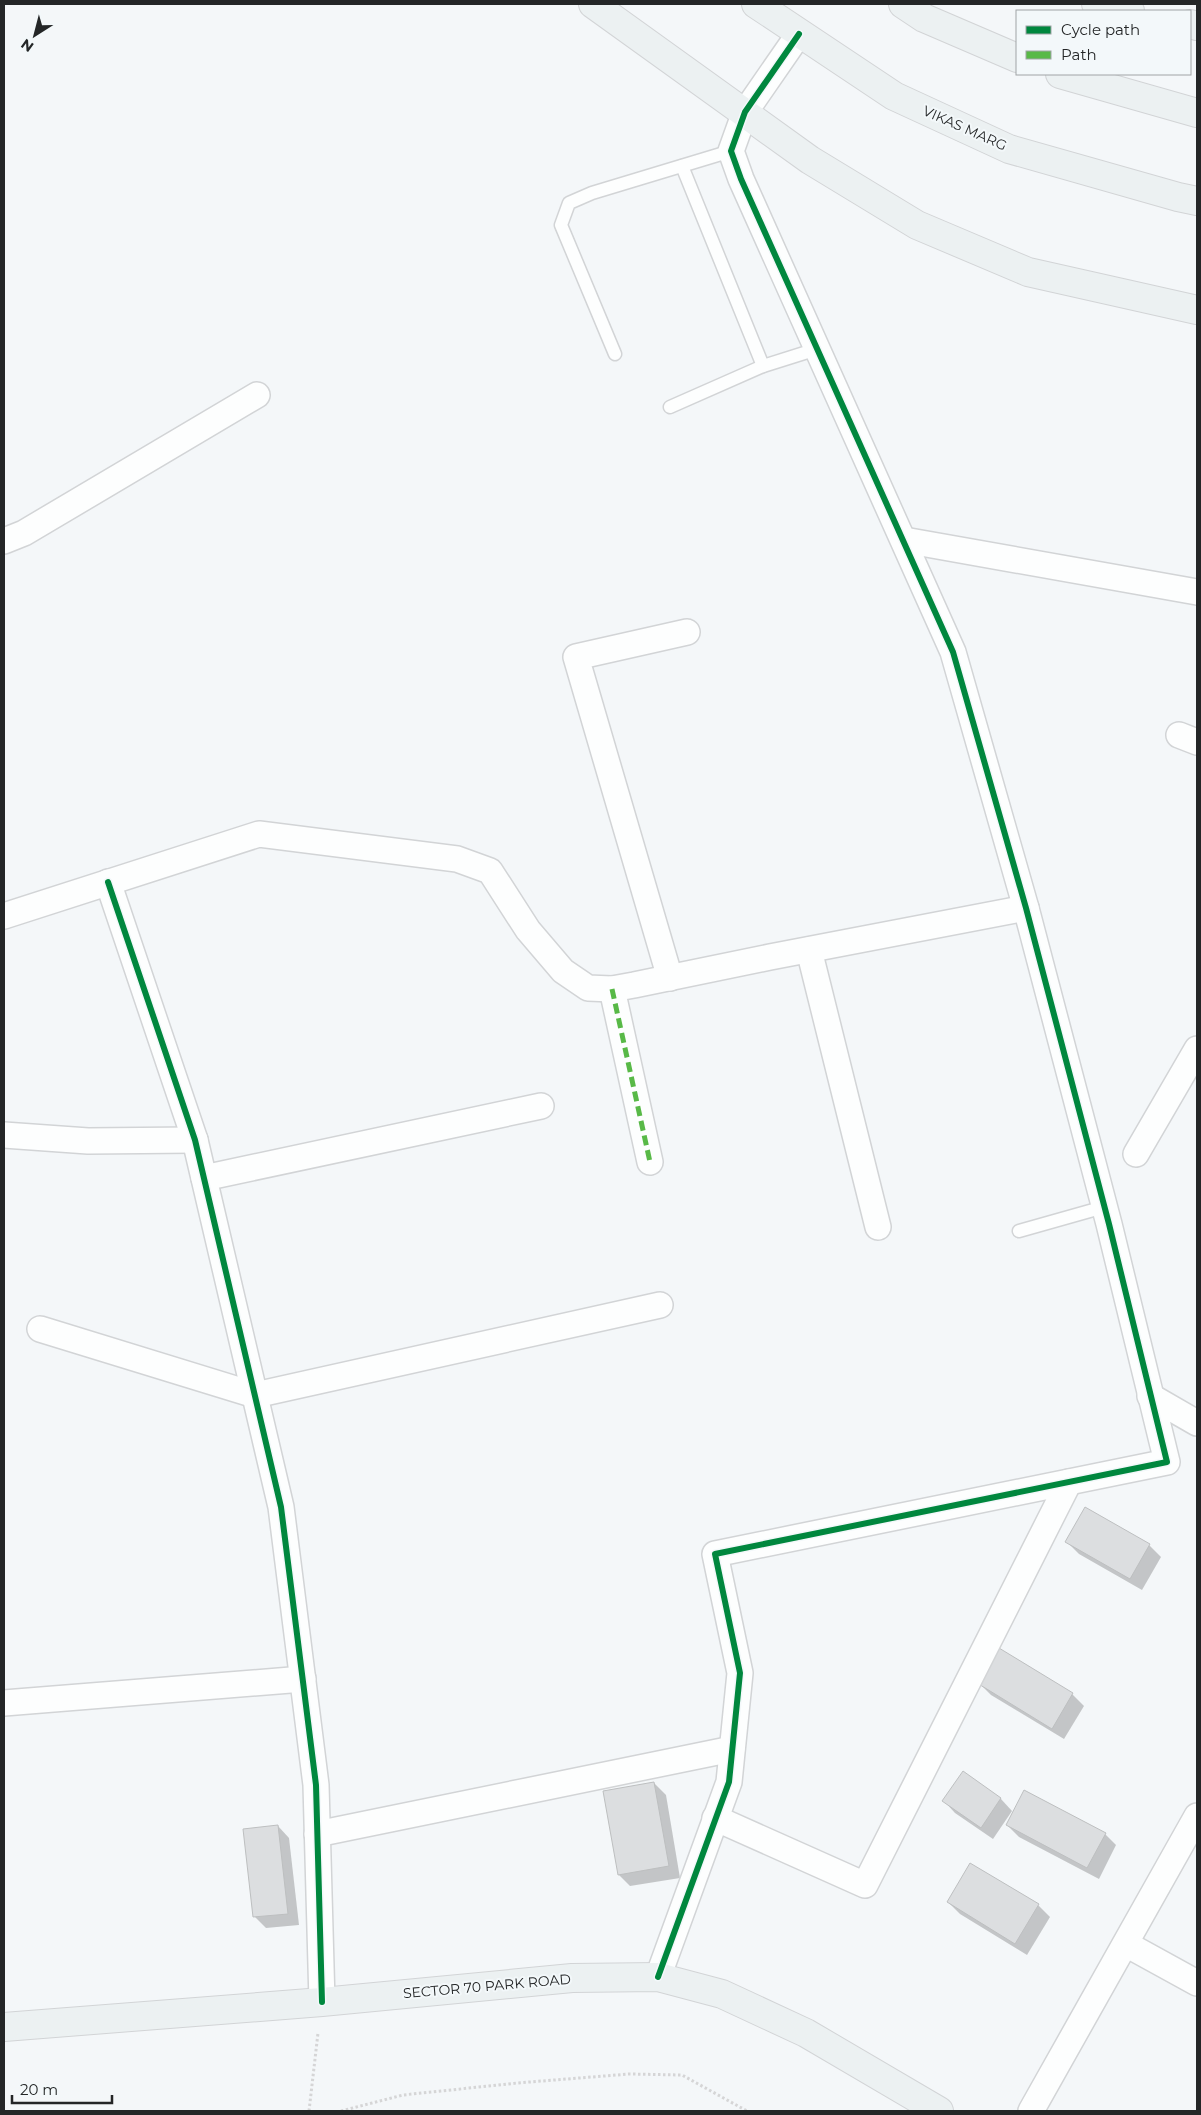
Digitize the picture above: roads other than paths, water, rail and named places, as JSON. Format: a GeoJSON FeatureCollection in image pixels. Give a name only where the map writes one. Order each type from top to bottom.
{"type":"FeatureCollection","features":[{"type":"Feature","properties":{"kind":"street"},"geometry":{"type":"LineString","coordinates":[[593,4],[810,160],[917,225],[1028,272],[1197,310]]}},
{"type":"Feature","properties":{"kind":"street","name":"VIKAS MARG"},"geometry":{"type":"LineString","coordinates":[[756,4],[894,96],[1009,149],[1197,201]]}},
{"type":"Feature","properties":{"kind":"street"},"geometry":{"type":"LineString","coordinates":[[903,4],[924,18],[1016,58]]}},
{"type":"Feature","properties":{"kind":"street"},"geometry":{"type":"LineString","coordinates":[[1096,4],[1125,10]]}},
{"type":"Feature","properties":{"kind":"street"},"geometry":{"type":"LineString","coordinates":[[658,1977],[728,1782],[740,1673],[715,1554],[1167,1462],[1104,1207],[1026,908],[953,652],[741,179],[731,151],[744,112],[799,34]]}},
{"type":"Feature","properties":{"kind":"street"},"geometry":{"type":"LineString","coordinates":[[1064,75],[1197,113]]}},
{"type":"Feature","properties":{"kind":"street"},"geometry":{"type":"LineString","coordinates":[[4,541],[24,533],[257,395]]}},
{"type":"Feature","properties":{"kind":"street"},"geometry":{"type":"LineString","coordinates":[[904,540],[1197,592]]}},
{"type":"Feature","properties":{"kind":"street"},"geometry":{"type":"LineString","coordinates":[[670,978],[576,657],[686,632]]}},
{"type":"Feature","properties":{"kind":"street"},"geometry":{"type":"LineString","coordinates":[[4,916],[259,834],[457,859],[490,871],[528,930],[563,971],[588,988],[612,989],[1026,908]]}},
{"type":"Feature","properties":{"kind":"street"},"geometry":{"type":"LineString","coordinates":[[108,882],[195,1140],[281,1507],[316,1785],[322,2002]]}},
{"type":"Feature","properties":{"kind":"street"},"geometry":{"type":"LineString","coordinates":[[809,950],[878,1227]]}},
{"type":"Feature","properties":{"kind":"street"},"geometry":{"type":"LineString","coordinates":[[612,989],[650,1162]]}},
{"type":"Feature","properties":{"kind":"street"},"geometry":{"type":"LineString","coordinates":[[1136,1154],[1197,1049]]}},
{"type":"Feature","properties":{"kind":"street"},"geometry":{"type":"LineString","coordinates":[[204,1178],[541,1106]]}},
{"type":"Feature","properties":{"kind":"street"},"geometry":{"type":"LineString","coordinates":[[4,1135],[88,1141],[195,1140]]}},
{"type":"Feature","properties":{"kind":"street"},"geometry":{"type":"LineString","coordinates":[[40,1329],[255,1395],[660,1306]]}},
{"type":"Feature","properties":{"kind":"street"},"geometry":{"type":"LineString","coordinates":[[1150,1396],[1197,1424]]}},
{"type":"Feature","properties":{"kind":"street"},"geometry":{"type":"LineString","coordinates":[[716,1818],[865,1885],[1069,1482]]}},
{"type":"Feature","properties":{"kind":"street"},"geometry":{"type":"LineString","coordinates":[[4,1704],[303,1679]]}},
{"type":"Feature","properties":{"kind":"street"},"geometry":{"type":"LineString","coordinates":[[317,1834],[732,1748]]}},
{"type":"Feature","properties":{"kind":"street"},"geometry":{"type":"LineString","coordinates":[[1031,2111],[1197,1816]]}},
{"type":"Feature","properties":{"kind":"street"},"geometry":{"type":"LineString","coordinates":[[1126,1944],[1197,1983]]}},
{"type":"Feature","properties":{"kind":"street","name":"SECTOR 70 PARK ROAD"},"geometry":{"type":"LineString","coordinates":[[4,2027],[322,2002],[572,1978],[658,1977],[722,1994],[806,2032],[939,2111]]}},
{"type":"Feature","properties":{"kind":"lane"},"geometry":{"type":"LineString","coordinates":[[615,354],[561,225],[569,203],[592,193],[731,151]]}},
{"type":"Feature","properties":{"kind":"lane"},"geometry":{"type":"LineString","coordinates":[[682,166],[763,366]]}},
{"type":"Feature","properties":{"kind":"lane"},"geometry":{"type":"LineString","coordinates":[[670,407],[763,366],[817,349]]}},
{"type":"Feature","properties":{"kind":"lane"},"geometry":{"type":"LineString","coordinates":[[1019,1231],[1104,1207]]}}]}
